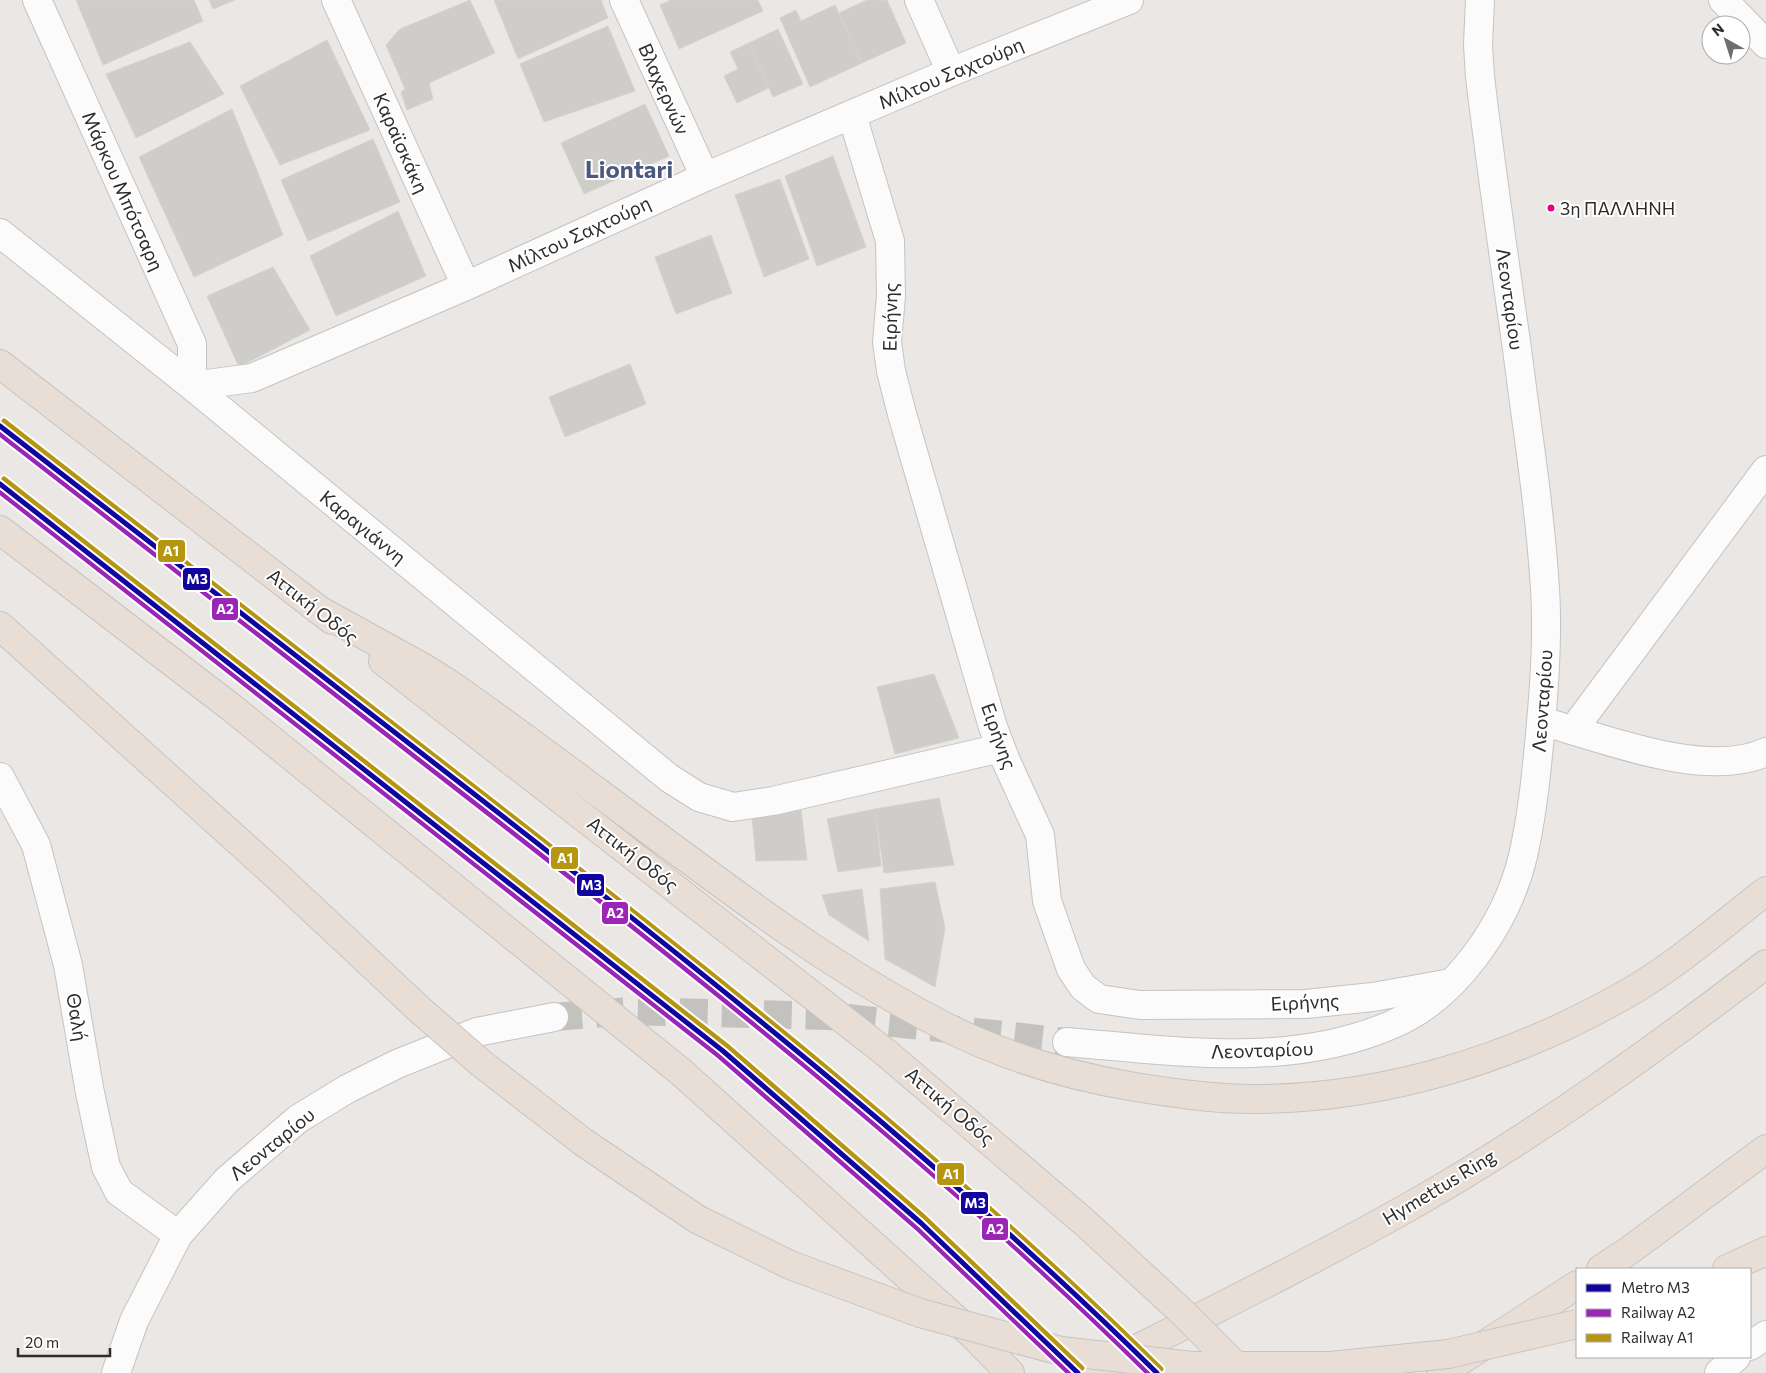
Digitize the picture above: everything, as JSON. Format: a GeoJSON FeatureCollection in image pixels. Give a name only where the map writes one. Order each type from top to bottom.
{"type":"FeatureCollection","features":[{"type":"Feature","properties":{"kind":"highway","name":"Αττική Οδός"},"geometry":{"type":"LineString","coordinates":[[0,364],[878,1046],[985,1135],[1083,1221],[1181,1311],[1243,1373]]}},
{"type":"Feature","properties":{"kind":"highway"},"geometry":{"type":"LineString","coordinates":[[0,530],[232,708],[681,1072],[972,1334],[1010,1373]]}},
{"type":"Feature","properties":{"kind":"highway"},"geometry":{"type":"LineString","coordinates":[[317,609],[424,668],[454,687],[749,904],[868,983],[923,1015],[975,1040],[1053,1068],[1105,1082],[1192,1095],[1249,1099],[1299,1098],[1368,1089],[1462,1067],[1555,1031],[1630,992],[1688,953],[1766,891]]}},
{"type":"Feature","properties":{"kind":"highway"},"geometry":{"type":"LineString","coordinates":[[0,626],[277,876],[420,1010],[482,1064],[583,1142],[697,1219],[790,1265],[920,1313],[1061,1351],[1192,1366],[1331,1366],[1448,1354],[1576,1324]]}},
{"type":"Feature","properties":{"kind":"highway","name":"Hymettus Ring"},"geometry":{"type":"LineString","coordinates":[[1089,1373],[1272,1281],[1414,1204],[1468,1172],[1596,1088],[1766,964]]}},
{"type":"Feature","properties":{"kind":"highway"},"geometry":{"type":"LineString","coordinates":[[1603,1268],[1630,1250],[1766,1149]]}},
{"type":"Feature","properties":{"kind":"highway"},"geometry":{"type":"LineString","coordinates":[[1730,1268],[1766,1251]]}},
{"type":"Feature","properties":{"kind":"highway"},"geometry":{"type":"LineString","coordinates":[[1441,1373],[1576,1286]]}},
{"type":"Feature","properties":{"kind":"street","name":"Μάρκου Μπότσαρη"},"geometry":{"type":"LineString","coordinates":[[37,0],[192,344],[192,386]]}},
{"type":"Feature","properties":{"kind":"street","name":"Καραϊσκάκη"},"geometry":{"type":"LineString","coordinates":[[336,0],[466,286]]}},
{"type":"Feature","properties":{"kind":"street","name":"Βλαχερνών"},"geometry":{"type":"LineString","coordinates":[[624,0],[704,177]]}},
{"type":"Feature","properties":{"kind":"street"},"geometry":{"type":"LineString","coordinates":[[919,0],[951,72]]}},
{"type":"Feature","properties":{"kind":"street","name":"Μίλτου Σαχτούρη"},"geometry":{"type":"LineString","coordinates":[[192,386],[252,378],[466,286],[704,177],[951,72],[1129,0]]}},
{"type":"Feature","properties":{"kind":"street","name":"Λεονταρίου"},"geometry":{"type":"LineString","coordinates":[[1067,1042],[1235,1053],[1271,1053],[1321,1048],[1346,1042],[1393,1025],[1414,1014],[1451,983],[1492,928],[1514,884],[1523,856],[1533,800],[1546,676],[1545,589],[1534,477],[1480,77],[1478,21],[1480,0]]}},
{"type":"Feature","properties":{"kind":"street"},"geometry":{"type":"LineString","coordinates":[[1723,0],[1766,44]]}},
{"type":"Feature","properties":{"kind":"street","name":"Ειρήνης"},"geometry":{"type":"LineString","coordinates":[[852,115],[890,241],[891,296],[887,342],[891,371],[939,546],[1001,748],[1040,835],[1047,900],[1070,969],[1082,987],[1099,999],[1140,1005],[1306,1004],[1373,996],[1451,983]]}},
{"type":"Feature","properties":{"kind":"street","name":"Καραγιάννη"},"geometry":{"type":"LineString","coordinates":[[0,233],[192,386],[669,778],[699,797],[733,807],[773,801],[1001,748]]}},
{"type":"Feature","properties":{"kind":"street"},"geometry":{"type":"LineString","coordinates":[[1573,730],[1766,470]]}},
{"type":"Feature","properties":{"kind":"street"},"geometry":{"type":"LineString","coordinates":[[1541,721],[1658,754],[1696,762],[1742,761],[1766,752]]}},
{"type":"Feature","properties":{"kind":"street","name":"Θαλή"},"geometry":{"type":"LineString","coordinates":[[0,777],[39,854],[68,965],[90,1093],[106,1167],[119,1192],[178,1235]]}},
{"type":"Feature","properties":{"kind":"street","name":"Λεονταρίου"},"geometry":{"type":"LineString","coordinates":[[116,1373],[134,1321],[178,1235],[227,1180],[298,1119],[348,1089],[397,1064],[477,1032],[554,1017]]}},
{"type":"Feature","properties":{"kind":"street"},"geometry":{"type":"LineString","coordinates":[[1751,1345],[1766,1335]]}},
{"type":"Feature","properties":{"kind":"street"},"geometry":{"type":"LineString","coordinates":[[1719,1373],[1735,1358]]}},
{"type":"Feature","properties":{"kind":"building"},"geometry":{"type":"Polygon","coordinates":[[[76,0],[194,0],[203,21],[103,65],[76,0]]]}},
{"type":"Feature","properties":{"kind":"building"},"geometry":{"type":"Polygon","coordinates":[[[209,0],[235,0],[213,9],[209,0]]]}},
{"type":"Feature","properties":{"kind":"building"},"geometry":{"type":"Polygon","coordinates":[[[470,0],[495,53],[429,83],[433,99],[407,110],[401,92],[405,89],[386,45],[400,29],[470,0]]]}},
{"type":"Feature","properties":{"kind":"building"},"geometry":{"type":"Polygon","coordinates":[[[494,0],[601,0],[608,18],[518,59],[494,0]]]}},
{"type":"Feature","properties":{"kind":"building"},"geometry":{"type":"Polygon","coordinates":[[[671,0],[758,0],[763,11],[679,49],[660,5],[671,0]]]}},
{"type":"Feature","properties":{"kind":"building"},"geometry":{"type":"Polygon","coordinates":[[[867,0],[887,0],[906,43],[862,63],[839,13],[867,0]]]}},
{"type":"Feature","properties":{"kind":"building"},"geometry":{"type":"Polygon","coordinates":[[[835,5],[862,63],[810,87],[780,18],[796,10],[801,21],[835,5]]]}},
{"type":"Feature","properties":{"kind":"building"},"geometry":{"type":"Polygon","coordinates":[[[608,26],[635,91],[544,122],[520,64],[608,26]]]}},
{"type":"Feature","properties":{"kind":"building"},"geometry":{"type":"Polygon","coordinates":[[[778,29],[803,84],[773,97],[749,43],[778,29]]]}},
{"type":"Feature","properties":{"kind":"building"},"geometry":{"type":"Polygon","coordinates":[[[327,40],[370,130],[280,165],[240,86],[327,40]]]}},
{"type":"Feature","properties":{"kind":"building"},"geometry":{"type":"Polygon","coordinates":[[[190,42],[224,94],[136,138],[106,74],[190,42]]]}},
{"type":"Feature","properties":{"kind":"building"},"geometry":{"type":"Polygon","coordinates":[[[749,43],[769,88],[737,103],[724,76],[738,69],[730,52],[749,43]]]}},
{"type":"Feature","properties":{"kind":"building"},"geometry":{"type":"Polygon","coordinates":[[[645,104],[669,156],[584,194],[561,143],[645,104]]]}},
{"type":"Feature","properties":{"kind":"building"},"geometry":{"type":"Polygon","coordinates":[[[232,109],[283,235],[194,277],[139,157],[232,109]]]}},
{"type":"Feature","properties":{"kind":"building"},"geometry":{"type":"Polygon","coordinates":[[[373,139],[400,202],[308,241],[281,180],[373,139]]]}},
{"type":"Feature","properties":{"kind":"building"},"geometry":{"type":"Polygon","coordinates":[[[833,156],[866,247],[817,266],[785,176],[833,156]]]}},
{"type":"Feature","properties":{"kind":"building"},"geometry":{"type":"Polygon","coordinates":[[[780,179],[809,259],[764,277],[735,195],[780,179]]]}},
{"type":"Feature","properties":{"kind":"building"},"geometry":{"type":"Polygon","coordinates":[[[398,211],[426,276],[336,316],[310,256],[398,211]]]}},
{"type":"Feature","properties":{"kind":"building"},"geometry":{"type":"Polygon","coordinates":[[[711,235],[732,293],[676,314],[655,257],[711,235]]]}},
{"type":"Feature","properties":{"kind":"building"},"geometry":{"type":"Polygon","coordinates":[[[273,267],[310,330],[239,367],[207,296],[273,267]]]}},
{"type":"Feature","properties":{"kind":"building"},"geometry":{"type":"Polygon","coordinates":[[[630,364],[646,404],[565,437],[549,397],[630,364]]]}},
{"type":"Feature","properties":{"kind":"building"},"geometry":{"type":"Polygon","coordinates":[[[934,674],[959,738],[895,754],[877,687],[934,674]]]}},
{"type":"Feature","properties":{"kind":"building"},"geometry":{"type":"Polygon","coordinates":[[[939,798],[954,865],[884,873],[875,809],[939,798]]]}},
{"type":"Feature","properties":{"kind":"building"},"geometry":{"type":"Polygon","coordinates":[[[875,809],[881,866],[838,872],[827,819],[875,809]]]}},
{"type":"Feature","properties":{"kind":"building"},"geometry":{"type":"Polygon","coordinates":[[[801,810],[807,860],[756,861],[752,817],[801,810]]]}},
{"type":"Feature","properties":{"kind":"building"},"geometry":{"type":"Polygon","coordinates":[[[935,882],[945,928],[935,987],[885,959],[880,889],[935,882]]]}},
{"type":"Feature","properties":{"kind":"building"},"geometry":{"type":"Polygon","coordinates":[[[862,889],[869,941],[829,915],[822,895],[862,889]]]}},
{"type":"Feature","properties":{"kind":"tunnel"},"geometry":{"type":"LineString","coordinates":[[554,1017],[630,1011],[829,1016],[1067,1042]]}},
{"type":"Feature","properties":{"kind":"metro line","name":"Μ3"},"geometry":{"type":"LineString","coordinates":[[0,426],[487,804],[745,1009],[997,1222],[1157,1373]]}},
{"type":"Feature","properties":{"kind":"metro line","name":"Μ3"},"geometry":{"type":"LineString","coordinates":[[0,484],[723,1051],[921,1223],[1078,1373]]}},
{"type":"Feature","properties":{"kind":"rail line","name":"A1"},"geometry":{"type":"LineString","coordinates":[[4,421],[578,868],[834,1074],[1001,1218],[1161,1369]]}},
{"type":"Feature","properties":{"kind":"rail line","name":"A2"},"geometry":{"type":"LineString","coordinates":[[0,434],[659,947],[743,1015],[909,1154],[990,1225],[1148,1373]]}},
{"type":"Feature","properties":{"kind":"rail line","name":"A1"},"geometry":{"type":"LineString","coordinates":[[4,479],[727,1046],[925,1218],[1082,1368]]}},
{"type":"Feature","properties":{"kind":"rail line","name":"A2"},"geometry":{"type":"LineString","coordinates":[[0,492],[719,1056],[917,1228],[1069,1373]]}},
{"type":"Feature","properties":{"kind":"place","name":"3η ΠΑΛΛΗΝΗ"},"geometry":{"type":"Point","coordinates":[1551,208]}},
{"type":"Feature","properties":{"kind":"district","name":"Liontari"},"geometry":{"type":"Point","coordinates":[629,170]}}]}
